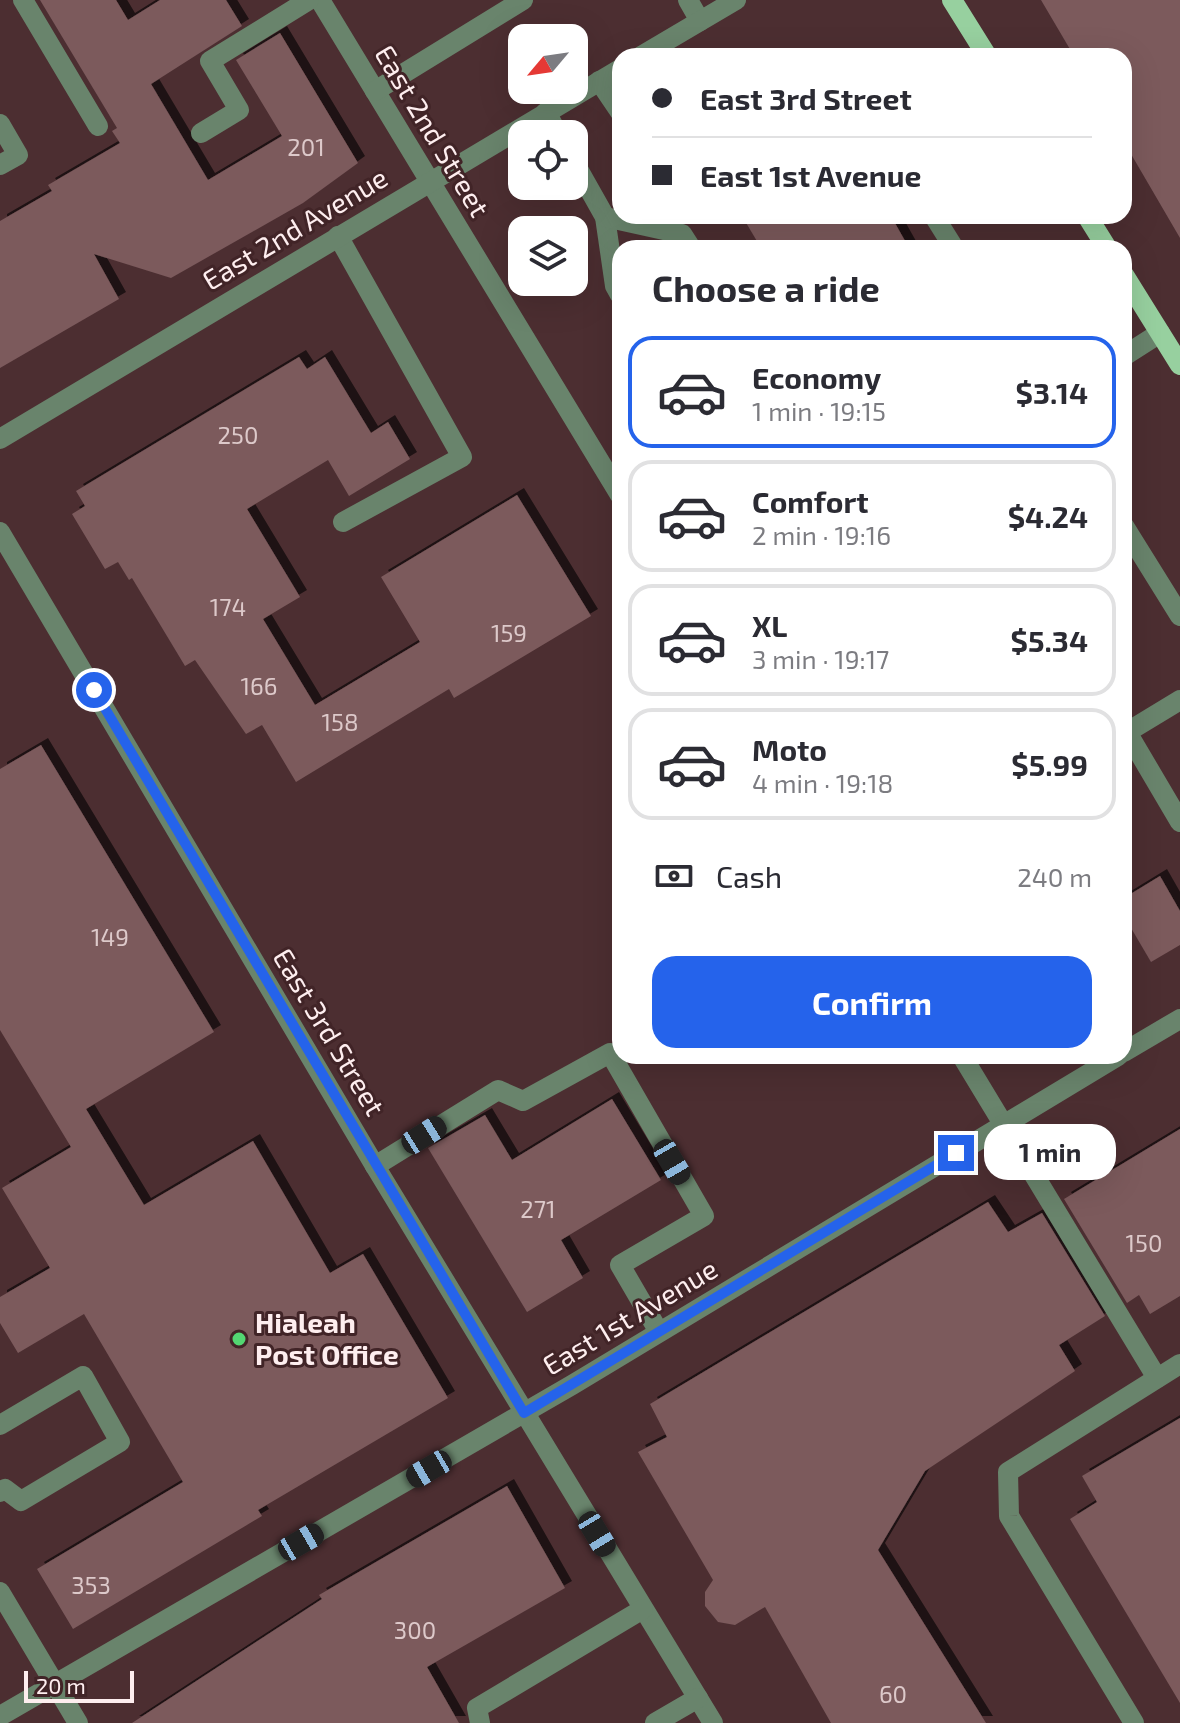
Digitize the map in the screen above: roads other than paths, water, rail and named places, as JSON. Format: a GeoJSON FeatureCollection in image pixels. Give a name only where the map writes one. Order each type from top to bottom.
{"type":"FeatureCollection","features":[{"type":"Feature","properties":{"kind":"main road"},"geometry":{"type":"LineString","coordinates":[[952,0],[982,48]]}},
{"type":"Feature","properties":{"kind":"main road"},"geometry":{"type":"LineString","coordinates":[[1132,288],[1180,365]]}},
{"type":"Feature","properties":{"kind":"street"},"geometry":{"type":"LineString","coordinates":[[23,0],[98,126]]}},
{"type":"Feature","properties":{"kind":"street"},"geometry":{"type":"LineString","coordinates":[[201,133],[239,110],[210,61],[309,0]]}},
{"type":"Feature","properties":{"kind":"street","name":"East 2nd Street"},"geometry":{"type":"LineString","coordinates":[[320,0],[612,482]]}},
{"type":"Feature","properties":{"kind":"street"},"geometry":{"type":"LineString","coordinates":[[375,91],[523,0]]}},
{"type":"Feature","properties":{"kind":"street"},"geometry":{"type":"LineString","coordinates":[[688,0],[700,21]]}},
{"type":"Feature","properties":{"kind":"street"},"geometry":{"type":"LineString","coordinates":[[654,48],[736,0]]}},
{"type":"Feature","properties":{"kind":"street","name":"East 2nd Avenue"},"geometry":{"type":"LineString","coordinates":[[0,439],[612,74]]}},
{"type":"Feature","properties":{"kind":"street"},"geometry":{"type":"LineString","coordinates":[[599,81],[612,100]]}},
{"type":"Feature","properties":{"kind":"street"},"geometry":{"type":"LineString","coordinates":[[546,112],[550,120]]}},
{"type":"Feature","properties":{"kind":"street"},"geometry":{"type":"LineString","coordinates":[[0,124],[18,155],[0,165]]}},
{"type":"Feature","properties":{"kind":"street"},"geometry":{"type":"LineString","coordinates":[[588,187],[605,217],[612,265]]}},
{"type":"Feature","properties":{"kind":"street"},"geometry":{"type":"LineString","coordinates":[[605,217],[612,219]]}},
{"type":"Feature","properties":{"kind":"street"},"geometry":{"type":"LineString","coordinates":[[637,224],[682,234],[686,240]]}},
{"type":"Feature","properties":{"kind":"street"},"geometry":{"type":"LineString","coordinates":[[338,236],[462,457],[343,522]]}},
{"type":"Feature","properties":{"kind":"street"},"geometry":{"type":"LineString","coordinates":[[1132,351],[1160,333]]}},
{"type":"Feature","properties":{"kind":"street","name":"East 3rd Street"},"geometry":{"type":"LineString","coordinates":[[0,532],[375,1166],[713,1723]]}},
{"type":"Feature","properties":{"kind":"street"},"geometry":{"type":"LineString","coordinates":[[1132,539],[1180,616]]}},
{"type":"Feature","properties":{"kind":"street"},"geometry":{"type":"LineString","coordinates":[[1132,729],[1180,700]]}},
{"type":"Feature","properties":{"kind":"street"},"geometry":{"type":"LineString","coordinates":[[1132,743],[1180,822]]}},
{"type":"Feature","properties":{"kind":"street"},"geometry":{"type":"LineString","coordinates":[[1132,1047],[1180,1019]]}},
{"type":"Feature","properties":{"kind":"street"},"geometry":{"type":"LineString","coordinates":[[375,1166],[498,1090],[523,1101],[610,1053],[612,1056]]}},
{"type":"Feature","properties":{"kind":"street"},"geometry":{"type":"LineString","coordinates":[[616,1064],[704,1216],[620,1265],[659,1332]]}},
{"type":"Feature","properties":{"kind":"street"},"geometry":{"type":"LineString","coordinates":[[967,1064],[1157,1378]]}},
{"type":"Feature","properties":{"kind":"street","name":"East 1st Avenue"},"geometry":{"type":"LineString","coordinates":[[0,1716],[524,1413],[1004,1125],[1088,1064]]}},
{"type":"Feature","properties":{"kind":"street"},"geometry":{"type":"LineString","coordinates":[[1134,1723],[1009,1516],[1008,1472],[1180,1364]]}},
{"type":"Feature","properties":{"kind":"street"},"geometry":{"type":"LineString","coordinates":[[0,1425],[83,1376],[120,1442],[21,1501],[5,1489],[0,1492]]}},
{"type":"Feature","properties":{"kind":"street"},"geometry":{"type":"LineString","coordinates":[[0,1592],[78,1723]]}},
{"type":"Feature","properties":{"kind":"street"},"geometry":{"type":"LineString","coordinates":[[480,1723],[477,1708],[643,1609]]}},
{"type":"Feature","properties":{"kind":"street"},"geometry":{"type":"LineString","coordinates":[[655,1723],[698,1698]]}},
{"type":"Feature","properties":{"kind":"place","name":"Hialeah Post Office"},"geometry":{"type":"Point","coordinates":[239,1339]}}]}
